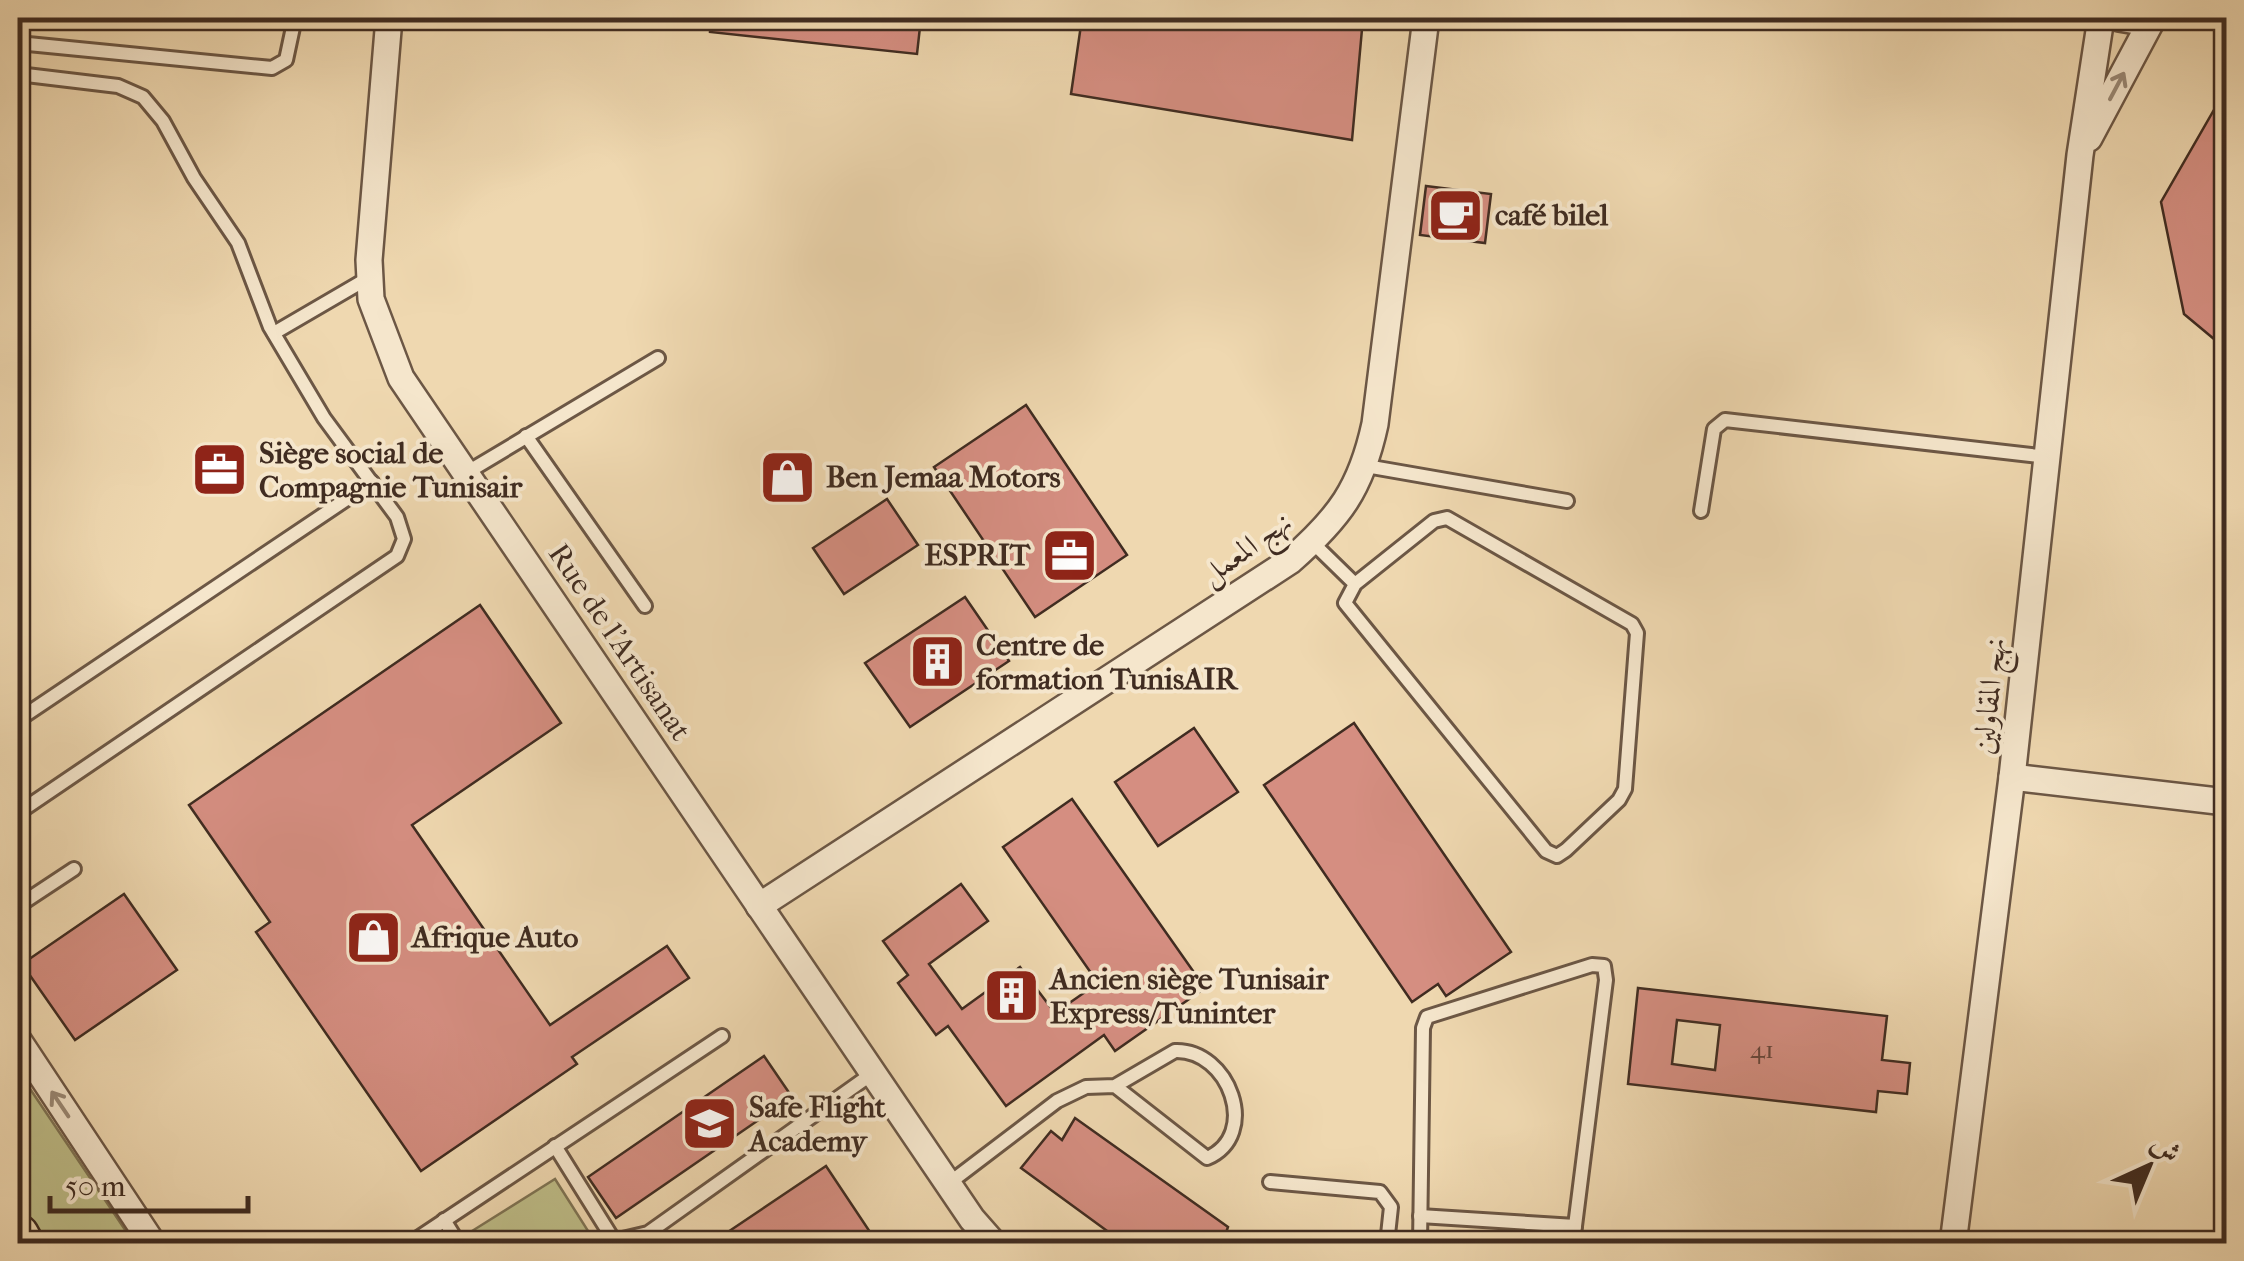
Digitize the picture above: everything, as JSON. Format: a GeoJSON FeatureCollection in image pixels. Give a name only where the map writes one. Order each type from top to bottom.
{"type":"FeatureCollection","features":[{"type":"Feature","properties":{"kind":"highway"},"geometry":{"type":"LineString","coordinates":[[18,1235],[23,1244]]}},
{"type":"Feature","properties":{"kind":"street","name":"Rue de l'Artisanat"},"geometry":{"type":"LineString","coordinates":[[389,18],[370,226],[370,277],[371,299],[401,378],[948,1184],[994,1244]]}},
{"type":"Feature","properties":{"kind":"street","name":"نهج المعمل"},"geometry":{"type":"LineString","coordinates":[[759,906],[1312,542],[1347,502],[1366,466],[1378,406],[1426,18]]}},
{"type":"Feature","properties":{"kind":"street","name":"نهج المقاولين"},"geometry":{"type":"LineString","coordinates":[[1953,1244],[2012,777],[2080,156],[2101,18]]}},
{"type":"Feature","properties":{"kind":"street"},"geometry":{"type":"LineString","coordinates":[[2119,18],[2130,22],[2153,18]]}},
{"type":"Feature","properties":{"kind":"street","name":"نهج المقاولين"},"geometry":{"type":"LineString","coordinates":[[2080,156],[2153,18]]}},
{"type":"Feature","properties":{"kind":"street"},"geometry":{"type":"LineString","coordinates":[[2012,777],[2226,802]]}},
{"type":"Feature","properties":{"kind":"street"},"geometry":{"type":"LineString","coordinates":[[18,1040],[153,1244]]}},
{"type":"Feature","properties":{"kind":"lane"},"geometry":{"type":"LineString","coordinates":[[18,43],[272,68],[286,60],[295,18]]}},
{"type":"Feature","properties":{"kind":"lane"},"geometry":{"type":"LineString","coordinates":[[18,74],[118,86],[142,98],[163,121],[194,178],[238,244],[274,333],[324,418],[397,517],[404,539],[397,556],[18,813]]}},
{"type":"Feature","properties":{"kind":"lane"},"geometry":{"type":"LineString","coordinates":[[274,333],[370,277]]}},
{"type":"Feature","properties":{"kind":"lane"},"geometry":{"type":"LineString","coordinates":[[466,473],[658,358]]}},
{"type":"Feature","properties":{"kind":"lane"},"geometry":{"type":"LineString","coordinates":[[1702,510],[1714,429],[1725,420],[2048,457]]}},
{"type":"Feature","properties":{"kind":"lane"},"geometry":{"type":"LineString","coordinates":[[526,436],[645,606]]}},
{"type":"Feature","properties":{"kind":"lane"},"geometry":{"type":"LineString","coordinates":[[1366,466],[1567,501]]}},
{"type":"Feature","properties":{"kind":"lane"},"geometry":{"type":"LineString","coordinates":[[18,720],[372,482]]}},
{"type":"Feature","properties":{"kind":"lane"},"geometry":{"type":"LineString","coordinates":[[1447,518],[1632,624],[1637,633],[1627,775],[1619,800],[1566,850],[1556,856],[1546,850],[1345,603],[1355,584],[1434,522],[1447,518]]}},
{"type":"Feature","properties":{"kind":"lane"},"geometry":{"type":"LineString","coordinates":[[1312,542],[1355,584]]}},
{"type":"Feature","properties":{"kind":"lane"},"geometry":{"type":"LineString","coordinates":[[18,906],[74,869]]}},
{"type":"Feature","properties":{"kind":"lane"},"geometry":{"type":"LineString","coordinates":[[1420,1244],[1423,1028],[1427,1017],[1592,965],[1604,966],[1606,980],[1573,1244]]}},
{"type":"Feature","properties":{"kind":"lane"},"geometry":{"type":"LineString","coordinates":[[410,1244],[722,1036]]}},
{"type":"Feature","properties":{"kind":"lane"},"geometry":{"type":"LineString","coordinates":[[948,1184],[1057,1101],[1086,1087],[1115,1086],[1160,1058],[1186,1051],[1218,1070],[1232,1086],[1236,1103],[1229,1134],[1218,1152],[1207,1158],[1115,1086]]}},
{"type":"Feature","properties":{"kind":"lane"},"geometry":{"type":"LineString","coordinates":[[556,1146],[607,1241],[648,1234],[872,1072]]}},
{"type":"Feature","properties":{"kind":"lane"},"geometry":{"type":"LineString","coordinates":[[1270,1182],[1380,1192],[1391,1207],[1387,1244]]}},
{"type":"Feature","properties":{"kind":"lane"},"geometry":{"type":"LineString","coordinates":[[1420,1216],[1574,1226]]}},
{"type":"Feature","properties":{"kind":"lane"},"geometry":{"type":"LineString","coordinates":[[444,1220],[458,1244]]}},
{"type":"Feature","properties":{"kind":"shaded area"},"geometry":{"type":"Polygon","coordinates":[[[18,1071],[134,1243],[18,1243],[18,1071]]]}},
{"type":"Feature","properties":{"kind":"shaded area"},"geometry":{"type":"Polygon","coordinates":[[[555,1179],[590,1234],[575,1243],[469,1243],[464,1236],[555,1179]]]}},
{"type":"Feature","properties":{"kind":"building"},"geometry":{"type":"Polygon","coordinates":[[[710,18],[921,18],[917,54],[710,32],[710,18]]]}},
{"type":"Feature","properties":{"kind":"building"},"geometry":{"type":"Polygon","coordinates":[[[1082,18],[1363,18],[1352,140],[1071,94],[1082,18]]]}},
{"type":"Feature","properties":{"kind":"building"},"geometry":{"type":"Polygon","coordinates":[[[2226,89],[2226,349],[2184,314],[2161,202],[2226,89]]]}},
{"type":"Feature","properties":{"kind":"building","name":"café bilel"},"geometry":{"type":"Polygon","coordinates":[[[1426,186],[1491,194],[1485,243],[1420,235],[1426,186]]]}},
{"type":"Feature","properties":{"kind":"building"},"geometry":{"type":"Polygon","coordinates":[[[1026,405],[1127,555],[1035,617],[934,467],[1026,405]]]}},
{"type":"Feature","properties":{"kind":"building"},"geometry":{"type":"Polygon","coordinates":[[[887,499],[918,545],[844,594],[813,548],[887,499]]]}},
{"type":"Feature","properties":{"kind":"building","name":"Centre de formation TunisAIR"},"geometry":{"type":"Polygon","coordinates":[[[965,597],[1009,661],[910,727],[865,663],[965,597]]]}},
{"type":"Feature","properties":{"kind":"building"},"geometry":{"type":"Polygon","coordinates":[[[480,605],[561,723],[412,825],[550,1025],[667,946],[689,978],[572,1057],[577,1064],[421,1171],[256,932],[270,922],[189,805],[480,605]]]}},
{"type":"Feature","properties":{"kind":"building"},"geometry":{"type":"Polygon","coordinates":[[[1354,723],[1511,952],[1446,996],[1438,984],[1412,1002],[1264,785],[1354,723]]]}},
{"type":"Feature","properties":{"kind":"building"},"geometry":{"type":"Polygon","coordinates":[[[1194,728],[1238,792],[1158,846],[1115,782],[1194,728]]]}},
{"type":"Feature","properties":{"kind":"building"},"geometry":{"type":"Polygon","coordinates":[[[1072,799],[1205,988],[1115,1051],[1104,1035],[1006,1106],[948,1026],[936,1035],[898,983],[908,975],[883,941],[961,884],[988,921],[929,964],[962,1009],[1020,967],[1055,1013],[1098,983],[1003,847],[1072,799]]]}},
{"type":"Feature","properties":{"kind":"building"},"geometry":{"type":"Polygon","coordinates":[[[124,894],[177,970],[75,1040],[22,964],[124,894]]]}},
{"type":"Feature","properties":{"kind":"building"},"geometry":{"type":"Polygon","coordinates":[[[1638,988],[1887,1016],[1882,1060],[1910,1063],[1907,1094],[1878,1091],[1876,1112],[1628,1084],[1638,988]],[[1677,1020],[1672,1064],[1715,1070],[1720,1025],[1677,1020]]]}},
{"type":"Feature","properties":{"kind":"building"},"geometry":{"type":"Polygon","coordinates":[[[764,1056],[792,1097],[616,1218],[588,1177],[764,1056]]]}},
{"type":"Feature","properties":{"kind":"building"},"geometry":{"type":"Polygon","coordinates":[[[1075,1118],[1228,1227],[1222,1244],[1125,1244],[1021,1168],[1051,1131],[1062,1140],[1075,1118]]]}},
{"type":"Feature","properties":{"kind":"building"},"geometry":{"type":"Polygon","coordinates":[[[826,1166],[878,1244],[710,1244],[826,1166]]]}},
{"type":"Feature","properties":{"kind":"place","name":"café bilel"},"geometry":{"type":"Point","coordinates":[1456,215]}},
{"type":"Feature","properties":{"kind":"place","name":"Siège social de Compagnie Tunisair"},"geometry":{"type":"Point","coordinates":[220,470]}},
{"type":"Feature","properties":{"kind":"place","name":"Ben Jemaa Motors"},"geometry":{"type":"Point","coordinates":[787,477]}},
{"type":"Feature","properties":{"kind":"place","name":"ESPRIT"},"geometry":{"type":"Point","coordinates":[1069,555]}},
{"type":"Feature","properties":{"kind":"place","name":"Centre de formation TunisAIR"},"geometry":{"type":"Point","coordinates":[937,662]}},
{"type":"Feature","properties":{"kind":"place","name":"Afrique Auto"},"geometry":{"type":"Point","coordinates":[373,937]}},
{"type":"Feature","properties":{"kind":"place","name":"Ancien siège Tunisair Express/Tuninter"},"geometry":{"type":"Point","coordinates":[1011,996]}},
{"type":"Feature","properties":{"kind":"place","name":"Safe Flight Academy"},"geometry":{"type":"Point","coordinates":[710,1124]}}]}
